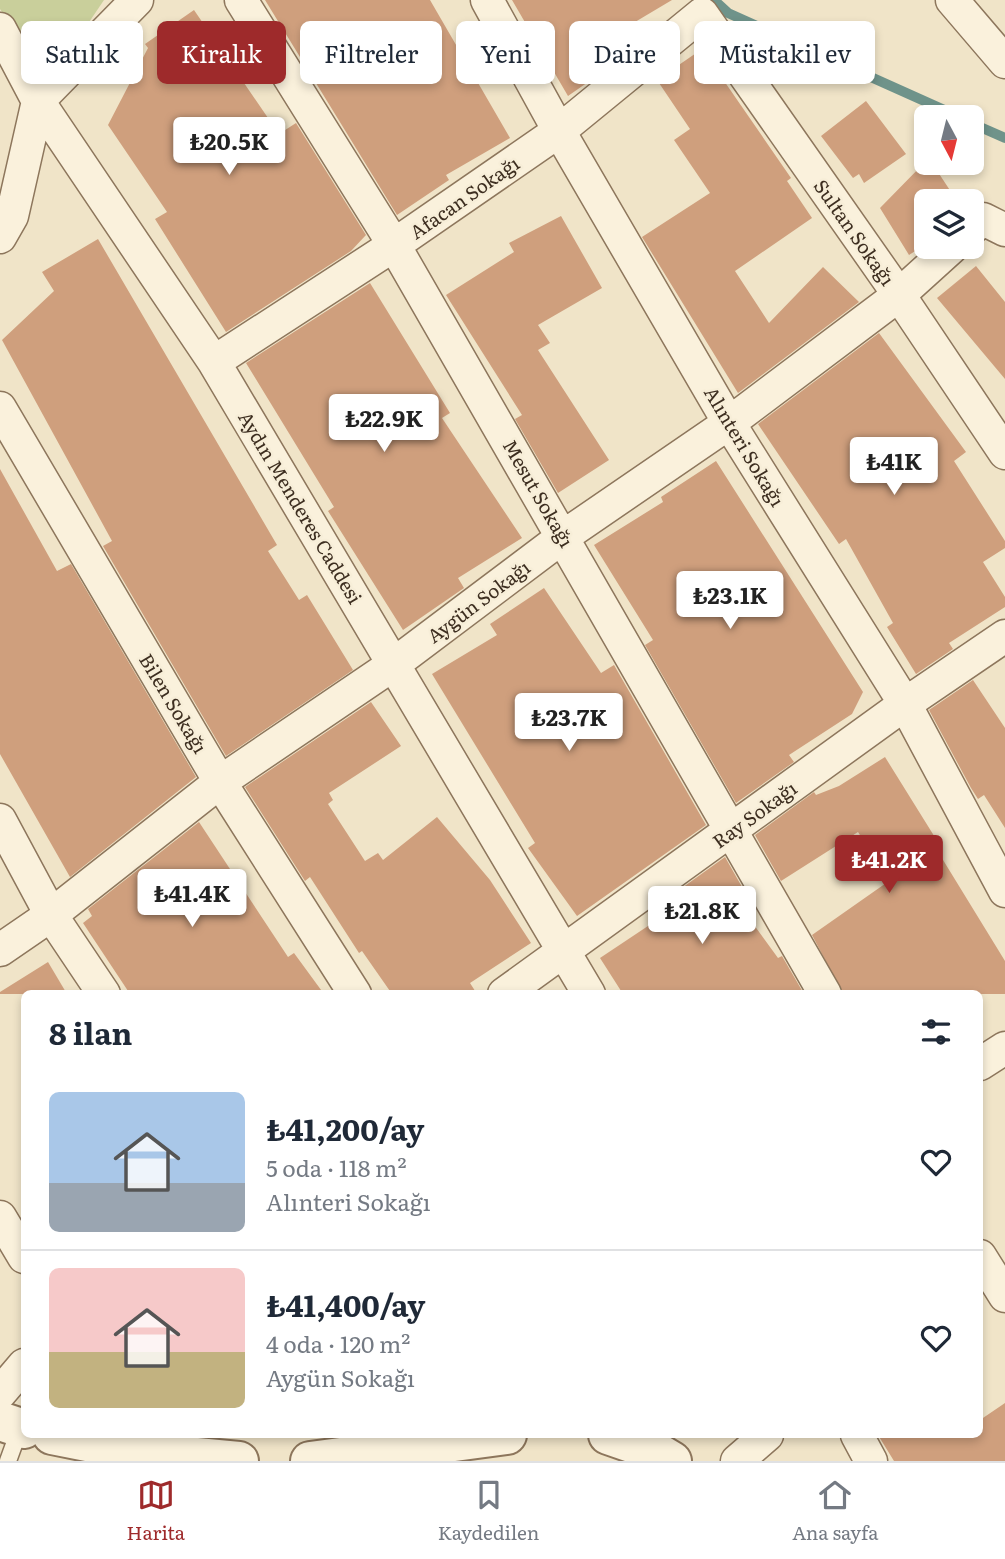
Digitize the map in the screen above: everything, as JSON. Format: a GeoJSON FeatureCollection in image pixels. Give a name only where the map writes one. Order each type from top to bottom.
{"type":"FeatureCollection","features":[{"type":"Feature","properties":{"kind":"street","name":"Mesut Sokağı"},"geometry":{"type":"LineString","coordinates":[[242,0],[394,245],[823,990]]}},
{"type":"Feature","properties":{"kind":"street","name":"Alınteri Sokağı"},"geometry":{"type":"LineString","coordinates":[[487,0],[559,131],[729,423],[905,704],[1005,891]]}},
{"type":"Feature","properties":{"kind":"street"},"geometry":{"type":"LineString","coordinates":[[952,0],[1005,62]]}},
{"type":"Feature","properties":{"kind":"street"},"geometry":{"type":"LineString","coordinates":[[0,237],[12,216],[38,101],[122,6]]}},
{"type":"Feature","properties":{"kind":"street","name":"Afacan Sokağı"},"geometry":{"type":"LineString","coordinates":[[214,362],[394,245],[559,131],[702,14]]}},
{"type":"Feature","properties":{"kind":"street","name":"Sultan Sokağı"},"geometry":{"type":"LineString","coordinates":[[702,14],[899,295],[1005,453]]}},
{"type":"Feature","properties":{"kind":"street","name":"Aydın Menderes Caddesi"},"geometry":{"type":"LineString","coordinates":[[0,29],[38,101],[214,362],[586,990]]}},
{"type":"Feature","properties":{"kind":"street"},"geometry":{"type":"LineString","coordinates":[[984,220],[1005,230]]}},
{"type":"Feature","properties":{"kind":"street","name":"Aygün Sokağı"},"geometry":{"type":"LineString","coordinates":[[0,950],[51,915],[220,782],[394,664],[564,537],[729,423],[899,295],[939,259]]}},
{"type":"Feature","properties":{"kind":"street","name":"Bilen Sokağı"},"geometry":{"type":"LineString","coordinates":[[0,408],[220,782],[352,990]]}},
{"type":"Feature","properties":{"kind":"street","name":"Ray Sokağı"},"geometry":{"type":"LineString","coordinates":[[509,990],[905,704],[1005,636]]}},
{"type":"Feature","properties":{"kind":"street"},"geometry":{"type":"LineString","coordinates":[[0,820],[51,915],[101,990]]}},
{"type":"Feature","properties":{"kind":"street"},"geometry":{"type":"LineString","coordinates":[[983,1063],[1005,1048]]}},
{"type":"Feature","properties":{"kind":"street"},"geometry":{"type":"LineString","coordinates":[[0,1217],[21,1251]]}},
{"type":"Feature","properties":{"kind":"street"},"geometry":{"type":"LineString","coordinates":[[983,1261],[1005,1296]]}},
{"type":"Feature","properties":{"kind":"street"},"geometry":{"type":"LineString","coordinates":[[0,1393],[21,1368]]}},
{"type":"Feature","properties":{"kind":"street"},"geometry":{"type":"LineString","coordinates":[[63,1438],[162,1445],[239,1461]]}},
{"type":"Feature","properties":{"kind":"street"},"geometry":{"type":"LineString","coordinates":[[310,1461],[387,1442],[456,1438]]}},
{"type":"Feature","properties":{"kind":"street"},"geometry":{"type":"LineString","coordinates":[[619,1438],[658,1449]]}},
{"type":"Feature","properties":{"kind":"street"},"geometry":{"type":"LineString","coordinates":[[737,1461],[764,1438]]}},
{"type":"Feature","properties":{"kind":"street"},"geometry":{"type":"LineString","coordinates":[[859,1438],[871,1461]]}},
{"type":"Feature","properties":{"kind":"green space"},"geometry":{"type":"Polygon","coordinates":[[[0,0],[104,0],[90,21],[21,21],[21,41],[0,9],[0,0]]]}},
{"type":"Feature","properties":{"kind":"building"},"geometry":{"type":"Polygon","coordinates":[[[265,0],[430,0],[456,45],[456,84],[479,84],[510,138],[446,175],[449,180],[397,215],[317,84],[442,84],[442,21],[300,21],[300,57],[286,34],[286,21],[278,21],[265,0]]]}},
{"type":"Feature","properties":{"kind":"building"},"geometry":{"type":"Polygon","coordinates":[[[512,0],[672,0],[637,21],[569,21],[569,84],[585,84],[568,96],[555,74],[555,21],[524,21],[512,0]]]}},
{"type":"Feature","properties":{"kind":"building"},"geometry":{"type":"Polygon","coordinates":[[[194,10],[202,21],[178,21],[194,10]]]}},
{"type":"Feature","properties":{"kind":"building"},"geometry":{"type":"Polygon","coordinates":[[[157,36],[157,84],[245,84],[279,134],[296,123],[366,235],[351,251],[226,332],[155,219],[167,212],[108,125],[129,84],[143,84],[143,58],[148,48],[145,44],[157,36]]]}},
{"type":"Feature","properties":{"kind":"building"},"geometry":{"type":"Polygon","coordinates":[[[694,55],[694,84],[726,84],[791,178],[787,181],[812,218],[735,271],[769,323],[823,267],[859,302],[738,393],[642,237],[710,193],[674,140],[690,129],[660,84],[680,84],[680,64],[694,55]]]}},
{"type":"Feature","properties":{"kind":"building"},"geometry":{"type":"Polygon","coordinates":[[[866,101],[906,154],[864,183],[859,174],[853,178],[821,136],[866,101]]]}},
{"type":"Feature","properties":{"kind":"building"},"geometry":{"type":"Polygon","coordinates":[[[914,173],[940,175],[949,189],[914,189],[914,252],[909,255],[880,208],[914,173]]]}},
{"type":"Feature","properties":{"kind":"building"},"geometry":{"type":"Polygon","coordinates":[[[561,216],[602,288],[538,325],[550,343],[538,350],[609,460],[558,493],[515,419],[522,415],[446,295],[514,252],[509,243],[561,216]]]}},
{"type":"Feature","properties":{"kind":"building"},"geometry":{"type":"Polygon","coordinates":[[[98,239],[277,545],[268,551],[299,600],[307,595],[353,670],[226,756],[103,546],[112,541],[2,340],[54,291],[42,272],[98,239]]]}},
{"type":"Feature","properties":{"kind":"building"},"geometry":{"type":"Polygon","coordinates":[[[976,266],[1005,302],[1005,379],[937,298],[976,266]]]}},
{"type":"Feature","properties":{"kind":"building"},"geometry":{"type":"Polygon","coordinates":[[[370,283],[450,413],[442,418],[522,538],[458,578],[464,588],[403,630],[328,511],[334,507],[246,363],[370,283]]]}},
{"type":"Feature","properties":{"kind":"building"},"geometry":{"type":"Polygon","coordinates":[[[879,333],[966,452],[954,461],[1005,541],[1005,548],[983,562],[1005,597],[1005,607],[949,643],[953,649],[916,674],[887,627],[893,623],[846,539],[839,544],[758,424],[879,333]]]}},
{"type":"Feature","properties":{"kind":"building"},"geometry":{"type":"Polygon","coordinates":[[[716,461],[863,692],[852,714],[789,755],[794,762],[736,803],[645,645],[653,640],[594,545],[663,502],[661,497],[716,461]]]}},
{"type":"Feature","properties":{"kind":"building"},"geometry":{"type":"Polygon","coordinates":[[[0,469],[57,571],[71,564],[196,777],[70,877],[0,754],[0,469]]]}},
{"type":"Feature","properties":{"kind":"building"},"geometry":{"type":"Polygon","coordinates":[[[544,588],[601,673],[614,665],[706,825],[577,916],[528,848],[535,843],[432,674],[497,635],[490,624],[544,588]]]}},
{"type":"Feature","properties":{"kind":"building"},"geometry":{"type":"Polygon","coordinates":[[[973,680],[1005,728],[1005,828],[984,795],[978,799],[929,710],[973,680]]]}},
{"type":"Feature","properties":{"kind":"building"},"geometry":{"type":"Polygon","coordinates":[[[371,702],[401,746],[329,793],[333,800],[328,804],[365,861],[378,853],[383,860],[437,817],[490,880],[531,943],[470,983],[474,990],[389,990],[362,951],[359,953],[310,877],[305,881],[245,787],[371,702]]]}},
{"type":"Feature","properties":{"kind":"building"},"geometry":{"type":"Polygon","coordinates":[[[885,757],[936,839],[932,842],[1005,961],[1005,994],[983,994],[983,990],[841,990],[812,935],[889,881],[858,832],[781,881],[755,835],[814,792],[816,795],[839,786],[885,757]]]}},
{"type":"Feature","properties":{"kind":"building"},"geometry":{"type":"Polygon","coordinates":[[[199,822],[288,957],[294,953],[321,990],[127,990],[83,923],[92,916],[88,909],[199,822]]]}},
{"type":"Feature","properties":{"kind":"building"},"geometry":{"type":"Polygon","coordinates":[[[725,857],[750,901],[741,907],[778,958],[782,956],[802,990],[620,990],[600,958],[675,908],[668,898],[725,857]]]}},
{"type":"Feature","properties":{"kind":"building"},"geometry":{"type":"Polygon","coordinates":[[[48,962],[65,990],[21,990],[21,994],[0,992],[48,962]]]}},
{"type":"Feature","properties":{"kind":"building"},"geometry":{"type":"Polygon","coordinates":[[[1005,1403],[1005,1461],[894,1461],[880,1438],[983,1438],[983,1418],[1005,1403]]]}},
{"type":"Feature","properties":{"kind":"waterway"},"geometry":{"type":"LineString","coordinates":[[714,0],[728,13],[933,105]]}},
{"type":"Feature","properties":{"kind":"waterway"},"geometry":{"type":"LineString","coordinates":[[984,129],[1005,138]]}}]}
